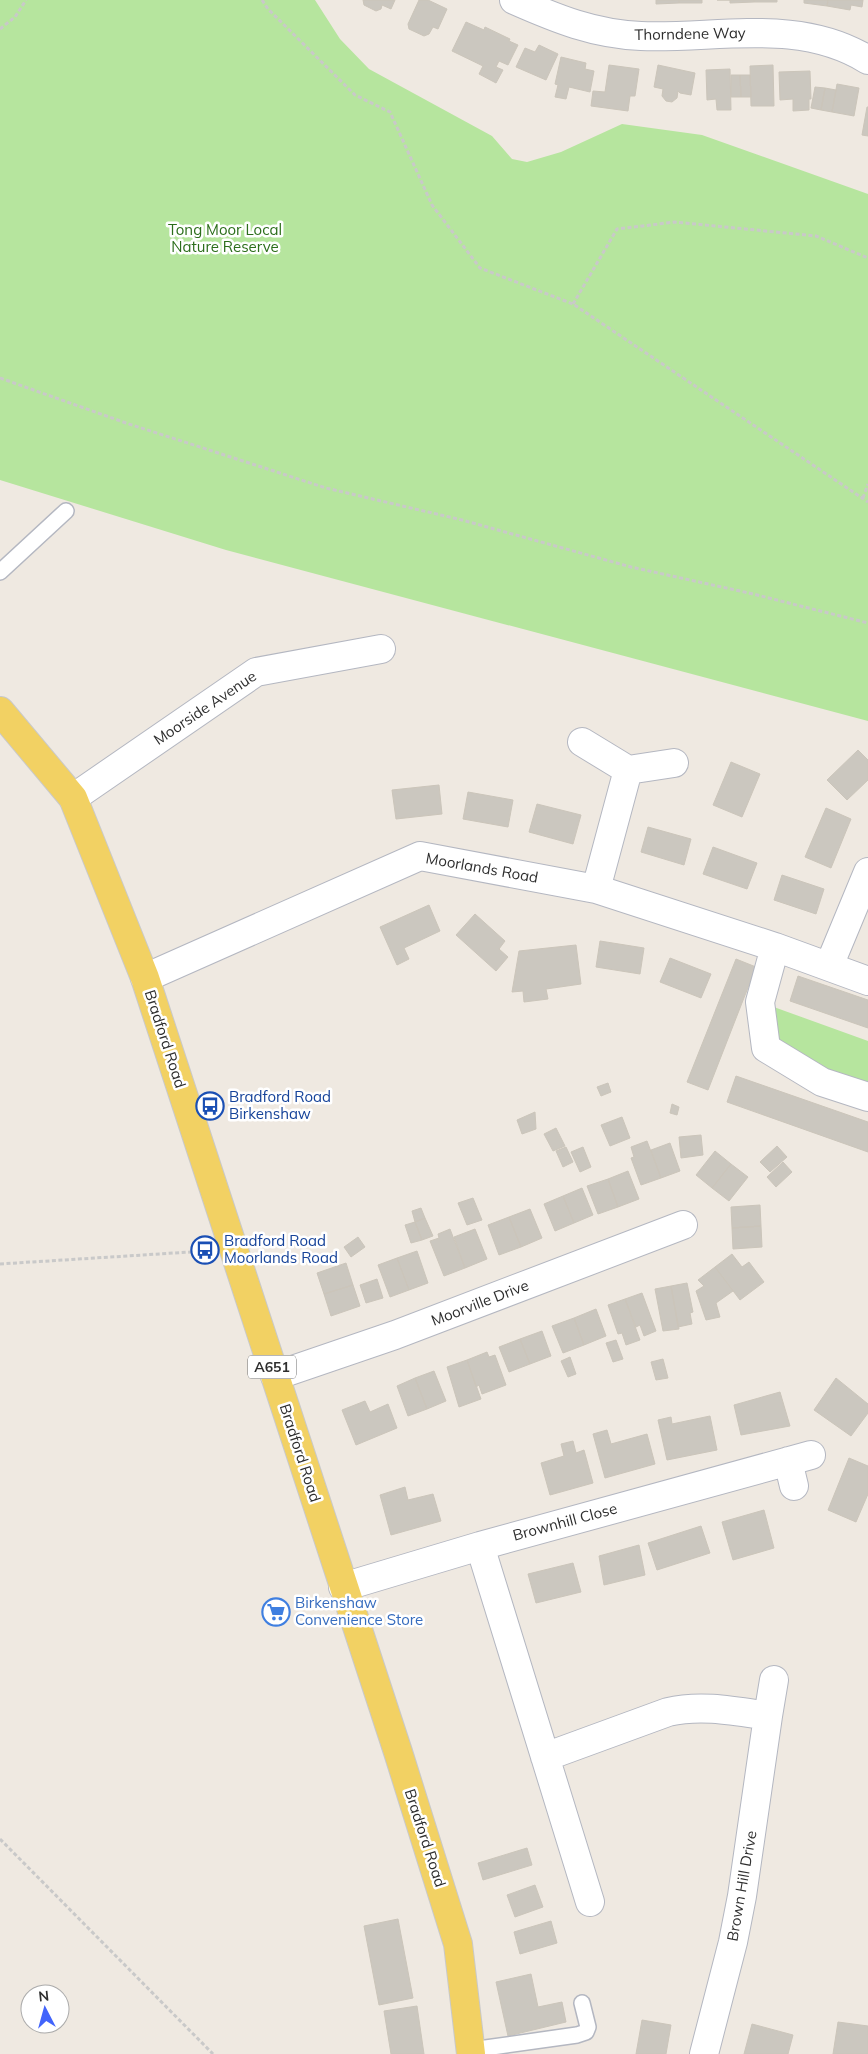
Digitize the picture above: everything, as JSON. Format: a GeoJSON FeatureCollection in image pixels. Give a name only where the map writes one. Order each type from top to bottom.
{"type":"FeatureCollection","features":[{"type":"Feature","properties":{"kind":"main road","name":"Bradford Road"},"geometry":{"type":"LineString","coordinates":[[0,712],[73,798],[145,978],[458,1944],[471,2052]]}},
{"type":"Feature","properties":{"kind":"street","name":"Thorndene Way"},"geometry":{"type":"LineString","coordinates":[[514,0],[568,24],[615,34],[642,36],[798,34],[841,46],[868,60]]}},
{"type":"Feature","properties":{"kind":"street","name":"Moorside Avenue"},"geometry":{"type":"LineString","coordinates":[[73,798],[256,672],[381,649]]}},
{"type":"Feature","properties":{"kind":"street"},"geometry":{"type":"LineString","coordinates":[[582,742],[628,770],[674,763]]}},
{"type":"Feature","properties":{"kind":"street"},"geometry":{"type":"LineString","coordinates":[[596,888],[628,770]]}},
{"type":"Feature","properties":{"kind":"street","name":"Moorlands Road"},"geometry":{"type":"LineString","coordinates":[[145,978],[420,856],[596,888],[774,947],[868,981]]}},
{"type":"Feature","properties":{"kind":"street"},"geometry":{"type":"LineString","coordinates":[[829,966],[868,872]]}},
{"type":"Feature","properties":{"kind":"street"},"geometry":{"type":"LineString","coordinates":[[774,947],[760,1002],[766,1048],[822,1082],[868,1097]]}},
{"type":"Feature","properties":{"kind":"street","name":"Moorville Drive"},"geometry":{"type":"LineString","coordinates":[[275,1376],[395,1336],[683,1225]]}},
{"type":"Feature","properties":{"kind":"street","name":"Brownhill Close"},"geometry":{"type":"LineString","coordinates":[[343,1587],[480,1546],[798,1467]]}},
{"type":"Feature","properties":{"kind":"street"},"geometry":{"type":"LineString","coordinates":[[480,1546],[545,1757],[592,1883]]}},
{"type":"Feature","properties":{"kind":"street","name":"Brown Hill Drive"},"geometry":{"type":"LineString","coordinates":[[704,2054],[733,1942],[742,1896],[774,1680]]}},
{"type":"Feature","properties":{"kind":"street"},"geometry":{"type":"LineString","coordinates":[[545,1757],[668,1712],[684,1708],[717,1709],[768,1716]]}},
{"type":"Feature","properties":{"kind":"lane"},"geometry":{"type":"LineString","coordinates":[[0,572],[66,511]]}},
{"type":"Feature","properties":{"kind":"lane"},"geometry":{"type":"LineString","coordinates":[[471,2052],[586,2032],[588,2027],[582,2003]]}},
{"type":"Feature","properties":{"kind":"path"},"geometry":{"type":"LineString","coordinates":[[0,29],[15,17],[26,0]]}},
{"type":"Feature","properties":{"kind":"path"},"geometry":{"type":"LineString","coordinates":[[262,0],[268,9],[355,95],[390,112],[432,205],[480,268],[574,304],[868,502]]}},
{"type":"Feature","properties":{"kind":"path"},"geometry":{"type":"LineString","coordinates":[[574,304],[617,229],[676,222],[816,236],[868,258]]}},
{"type":"Feature","properties":{"kind":"path"},"geometry":{"type":"LineString","coordinates":[[0,378],[126,423],[326,488],[462,520],[631,567],[749,593],[868,623]]}},
{"type":"Feature","properties":{"kind":"path"},"geometry":{"type":"LineString","coordinates":[[863,498],[868,484]]}},
{"type":"Feature","properties":{"kind":"path"},"geometry":{"type":"LineString","coordinates":[[0,1264],[234,1249]]}},
{"type":"Feature","properties":{"kind":"path"},"geometry":{"type":"LineString","coordinates":[[0,1839],[213,2054]]}},
{"type":"Feature","properties":{"kind":"green space","name":"Tong Moor Local Nature Reserve"},"geometry":{"type":"Polygon","coordinates":[[[0,0],[315,0],[340,39],[369,69],[492,136],[512,159],[527,162],[561,152],[622,124],[702,135],[868,194],[868,721],[226,550],[0,480],[0,0]]]}},
{"type":"Feature","properties":{"kind":"green space"},"geometry":{"type":"Polygon","coordinates":[[[760,1002],[868,1041],[868,1097],[766,1048],[760,1002]]]}},
{"type":"Feature","properties":{"kind":"building"},"geometry":{"type":"Polygon","coordinates":[[[363,0],[395,0],[391,9],[382,5],[381,9],[376,11],[364,5],[363,0]]]}},
{"type":"Feature","properties":{"kind":"building"},"geometry":{"type":"Polygon","coordinates":[[[419,0],[428,0],[447,9],[438,29],[433,27],[429,34],[424,36],[409,29],[408,24],[419,0]]]}},
{"type":"Feature","properties":{"kind":"building"},"geometry":{"type":"Polygon","coordinates":[[[656,0],[679,0],[679,3],[656,4],[656,0]]]}},
{"type":"Feature","properties":{"kind":"building"},"geometry":{"type":"Polygon","coordinates":[[[679,0],[702,0],[702,3],[679,3],[679,0]]]}},
{"type":"Feature","properties":{"kind":"building"},"geometry":{"type":"Polygon","coordinates":[[[730,0],[754,0],[754,2],[730,3],[730,0]]]}},
{"type":"Feature","properties":{"kind":"building"},"geometry":{"type":"Polygon","coordinates":[[[754,0],[777,0],[777,2],[754,2],[754,0]]]}},
{"type":"Feature","properties":{"kind":"building"},"geometry":{"type":"Polygon","coordinates":[[[804,0],[828,0],[827,6],[804,3],[804,0]]]}},
{"type":"Feature","properties":{"kind":"building"},"geometry":{"type":"Polygon","coordinates":[[[828,0],[863,0],[862,7],[851,5],[850,10],[827,6],[828,0]]]}},
{"type":"Feature","properties":{"kind":"building"},"geometry":{"type":"Polygon","coordinates":[[[466,22],[484,30],[485,27],[518,45],[508,65],[499,61],[496,67],[503,70],[496,83],[479,74],[483,66],[452,51],[466,22]]]}},
{"type":"Feature","properties":{"kind":"building"},"geometry":{"type":"Polygon","coordinates":[[[539,45],[558,54],[546,80],[516,67],[525,48],[535,52],[539,45]]]}},
{"type":"Feature","properties":{"kind":"building"},"geometry":{"type":"Polygon","coordinates":[[[561,57],[586,63],[585,69],[594,71],[590,92],[569,87],[566,99],[555,97],[558,85],[555,84],[561,57]]]}},
{"type":"Feature","properties":{"kind":"building"},"geometry":{"type":"Polygon","coordinates":[[[609,65],[639,69],[635,96],[630,96],[628,111],[591,106],[593,91],[605,92],[609,65]]]}},
{"type":"Feature","properties":{"kind":"building"},"geometry":{"type":"Polygon","coordinates":[[[658,65],[695,73],[691,95],[678,91],[677,98],[672,102],[666,101],[662,96],[663,89],[654,87],[658,65]]]}},
{"type":"Feature","properties":{"kind":"building"},"geometry":{"type":"Polygon","coordinates":[[[773,65],[774,106],[751,106],[750,66],[773,65]]]}},
{"type":"Feature","properties":{"kind":"building"},"geometry":{"type":"Polygon","coordinates":[[[730,69],[731,110],[717,110],[716,99],[707,100],[706,70],[730,69]]]}},
{"type":"Feature","properties":{"kind":"building"},"geometry":{"type":"Polygon","coordinates":[[[810,71],[811,99],[809,99],[809,110],[793,111],[793,99],[780,100],[779,72],[810,71]]]}},
{"type":"Feature","properties":{"kind":"building"},"geometry":{"type":"Polygon","coordinates":[[[731,75],[740,75],[741,97],[731,97],[731,75]]]}},
{"type":"Feature","properties":{"kind":"building"},"geometry":{"type":"Polygon","coordinates":[[[740,75],[750,75],[751,97],[741,97],[740,75]]]}},
{"type":"Feature","properties":{"kind":"building"},"geometry":{"type":"Polygon","coordinates":[[[837,84],[859,88],[854,116],[832,112],[837,84]]]}},
{"type":"Feature","properties":{"kind":"building"},"geometry":{"type":"Polygon","coordinates":[[[815,87],[825,88],[821,110],[811,108],[815,87]]]}},
{"type":"Feature","properties":{"kind":"building"},"geometry":{"type":"Polygon","coordinates":[[[825,88],[836,90],[832,112],[821,110],[825,88]]]}},
{"type":"Feature","properties":{"kind":"building"},"geometry":{"type":"Polygon","coordinates":[[[868,107],[868,136],[862,135],[868,107]]]}},
{"type":"Feature","properties":{"kind":"building"},"geometry":{"type":"Polygon","coordinates":[[[858,750],[868,760],[868,780],[847,800],[827,780],[858,750]]]}},
{"type":"Feature","properties":{"kind":"building"},"geometry":{"type":"Polygon","coordinates":[[[731,762],[760,774],[742,817],[713,805],[731,762]]]}},
{"type":"Feature","properties":{"kind":"building"},"geometry":{"type":"Polygon","coordinates":[[[439,785],[442,814],[396,819],[392,790],[439,785]]]}},
{"type":"Feature","properties":{"kind":"building"},"geometry":{"type":"Polygon","coordinates":[[[468,792],[513,800],[508,827],[463,819],[468,792]]]}},
{"type":"Feature","properties":{"kind":"building"},"geometry":{"type":"Polygon","coordinates":[[[537,804],[581,815],[573,844],[529,832],[537,804]]]}},
{"type":"Feature","properties":{"kind":"building"},"geometry":{"type":"Polygon","coordinates":[[[826,808],[851,819],[831,868],[805,857],[826,808]]]}},
{"type":"Feature","properties":{"kind":"building"},"geometry":{"type":"Polygon","coordinates":[[[648,827],[691,839],[684,865],[641,852],[648,827]]]}},
{"type":"Feature","properties":{"kind":"building"},"geometry":{"type":"Polygon","coordinates":[[[713,847],[757,863],[747,889],[703,874],[713,847]]]}},
{"type":"Feature","properties":{"kind":"building"},"geometry":{"type":"Polygon","coordinates":[[[782,875],[824,889],[816,914],[774,900],[782,875]]]}},
{"type":"Feature","properties":{"kind":"building"},"geometry":{"type":"Polygon","coordinates":[[[429,905],[440,931],[404,948],[409,959],[397,965],[380,927],[429,905]]]}},
{"type":"Feature","properties":{"kind":"building"},"geometry":{"type":"Polygon","coordinates":[[[475,914],[505,941],[499,949],[508,957],[496,971],[456,935],[475,914]]]}},
{"type":"Feature","properties":{"kind":"building"},"geometry":{"type":"Polygon","coordinates":[[[600,941],[644,948],[640,974],[596,967],[600,941]]]}},
{"type":"Feature","properties":{"kind":"building"},"geometry":{"type":"Polygon","coordinates":[[[576,945],[581,984],[546,989],[548,999],[524,1002],[523,991],[512,992],[519,951],[576,945]]]}},
{"type":"Feature","properties":{"kind":"building"},"geometry":{"type":"Polygon","coordinates":[[[670,958],[711,974],[701,998],[660,982],[670,958]]]}},
{"type":"Feature","properties":{"kind":"building"},"geometry":{"type":"Polygon","coordinates":[[[736,959],[756,967],[708,1090],[687,1082],[736,959]]]}},
{"type":"Feature","properties":{"kind":"building"},"geometry":{"type":"Polygon","coordinates":[[[798,976],[868,1000],[868,1028],[790,1001],[798,976]]]}},
{"type":"Feature","properties":{"kind":"building"},"geometry":{"type":"Polygon","coordinates":[[[736,1076],[868,1122],[868,1152],[727,1102],[736,1076]]]}},
{"type":"Feature","properties":{"kind":"building"},"geometry":{"type":"Polygon","coordinates":[[[608,1083],[611,1092],[601,1096],[597,1087],[608,1083]]]}},
{"type":"Feature","properties":{"kind":"building"},"geometry":{"type":"Polygon","coordinates":[[[672,1104],[679,1107],[677,1115],[670,1113],[672,1104]]]}},
{"type":"Feature","properties":{"kind":"building"},"geometry":{"type":"Polygon","coordinates":[[[535,1112],[536,1129],[522,1134],[517,1120],[535,1112]]]}},
{"type":"Feature","properties":{"kind":"building"},"geometry":{"type":"Polygon","coordinates":[[[622,1117],[630,1138],[610,1146],[601,1125],[622,1117]]]}},
{"type":"Feature","properties":{"kind":"building"},"geometry":{"type":"Polygon","coordinates":[[[556,1128],[565,1146],[553,1151],[544,1134],[556,1128]]]}},
{"type":"Feature","properties":{"kind":"building"},"geometry":{"type":"Polygon","coordinates":[[[701,1135],[703,1155],[681,1158],[679,1137],[701,1135]]]}},
{"type":"Feature","properties":{"kind":"building"},"geometry":{"type":"Polygon","coordinates":[[[647,1141],[661,1178],[641,1185],[631,1158],[634,1157],[631,1147],[647,1141]]]}},
{"type":"Feature","properties":{"kind":"building"},"geometry":{"type":"Polygon","coordinates":[[[670,1143],[680,1171],[661,1178],[651,1150],[670,1143]]]}},
{"type":"Feature","properties":{"kind":"building"},"geometry":{"type":"Polygon","coordinates":[[[777,1146],[787,1157],[770,1172],[760,1162],[777,1146]]]}},
{"type":"Feature","properties":{"kind":"building"},"geometry":{"type":"Polygon","coordinates":[[[566,1147],[573,1162],[563,1167],[556,1151],[566,1147]]]}},
{"type":"Feature","properties":{"kind":"building"},"geometry":{"type":"Polygon","coordinates":[[[583,1147],[591,1167],[580,1172],[571,1152],[583,1147]]]}},
{"type":"Feature","properties":{"kind":"building"},"geometry":{"type":"Polygon","coordinates":[[[715,1151],[731,1164],[712,1188],[696,1175],[715,1151]]]}},
{"type":"Feature","properties":{"kind":"building"},"geometry":{"type":"Polygon","coordinates":[[[783,1162],[792,1172],[776,1187],[767,1177],[783,1162]]]}},
{"type":"Feature","properties":{"kind":"building"},"geometry":{"type":"Polygon","coordinates":[[[731,1164],[748,1177],[729,1201],[712,1188],[731,1164]]]}},
{"type":"Feature","properties":{"kind":"building"},"geometry":{"type":"Polygon","coordinates":[[[628,1171],[639,1199],[618,1207],[608,1179],[628,1171]]]}},
{"type":"Feature","properties":{"kind":"building"},"geometry":{"type":"Polygon","coordinates":[[[608,1179],[618,1207],[598,1214],[587,1186],[608,1179]]]}},
{"type":"Feature","properties":{"kind":"building"},"geometry":{"type":"Polygon","coordinates":[[[582,1188],[593,1215],[574,1223],[563,1196],[582,1188]]]}},
{"type":"Feature","properties":{"kind":"building"},"geometry":{"type":"Polygon","coordinates":[[[563,1196],[574,1223],[555,1231],[544,1204],[563,1196]]]}},
{"type":"Feature","properties":{"kind":"building"},"geometry":{"type":"Polygon","coordinates":[[[473,1198],[482,1220],[467,1225],[458,1203],[473,1198]]]}},
{"type":"Feature","properties":{"kind":"building"},"geometry":{"type":"Polygon","coordinates":[[[760,1205],[761,1226],[732,1228],[731,1207],[760,1205]]]}},
{"type":"Feature","properties":{"kind":"building"},"geometry":{"type":"Polygon","coordinates":[[[421,1208],[425,1218],[415,1222],[412,1211],[421,1208]]]}},
{"type":"Feature","properties":{"kind":"building"},"geometry":{"type":"Polygon","coordinates":[[[530,1209],[542,1238],[521,1247],[509,1217],[530,1209]]]}},
{"type":"Feature","properties":{"kind":"building"},"geometry":{"type":"Polygon","coordinates":[[[509,1217],[521,1247],[499,1255],[488,1225],[509,1217]]]}},
{"type":"Feature","properties":{"kind":"building"},"geometry":{"type":"Polygon","coordinates":[[[425,1218],[433,1236],[422,1240],[415,1222],[425,1218]]]}},
{"type":"Feature","properties":{"kind":"building"},"geometry":{"type":"Polygon","coordinates":[[[415,1222],[422,1240],[411,1243],[405,1225],[415,1222]]]}},
{"type":"Feature","properties":{"kind":"building"},"geometry":{"type":"Polygon","coordinates":[[[761,1226],[762,1247],[733,1249],[732,1228],[761,1226]]]}},
{"type":"Feature","properties":{"kind":"building"},"geometry":{"type":"Polygon","coordinates":[[[450,1229],[465,1268],[444,1276],[430,1241],[439,1238],[438,1234],[450,1229]]]}},
{"type":"Feature","properties":{"kind":"building"},"geometry":{"type":"Polygon","coordinates":[[[475,1229],[487,1259],[465,1268],[454,1237],[475,1229]]]}},
{"type":"Feature","properties":{"kind":"building"},"geometry":{"type":"Polygon","coordinates":[[[358,1237],[365,1247],[351,1257],[344,1247],[358,1237]]]}},
{"type":"Feature","properties":{"kind":"building"},"geometry":{"type":"Polygon","coordinates":[[[417,1251],[428,1283],[409,1290],[397,1258],[417,1251]]]}},
{"type":"Feature","properties":{"kind":"building"},"geometry":{"type":"Polygon","coordinates":[[[732,1254],[742,1267],[749,1262],[764,1282],[740,1300],[715,1267],[732,1254]]]}},
{"type":"Feature","properties":{"kind":"building"},"geometry":{"type":"Polygon","coordinates":[[[397,1258],[409,1290],[390,1297],[378,1265],[397,1258]]]}},
{"type":"Feature","properties":{"kind":"building"},"geometry":{"type":"Polygon","coordinates":[[[346,1263],[353,1285],[324,1294],[317,1273],[346,1263]]]}},
{"type":"Feature","properties":{"kind":"building"},"geometry":{"type":"Polygon","coordinates":[[[715,1267],[733,1291],[716,1303],[720,1317],[706,1320],[696,1291],[704,1286],[698,1280],[715,1267]]]}},
{"type":"Feature","properties":{"kind":"building"},"geometry":{"type":"Polygon","coordinates":[[[377,1279],[383,1298],[366,1303],[360,1285],[377,1279]]]}},
{"type":"Feature","properties":{"kind":"building"},"geometry":{"type":"Polygon","coordinates":[[[687,1283],[693,1312],[690,1313],[692,1324],[678,1327],[671,1286],[687,1283]]]}},
{"type":"Feature","properties":{"kind":"building"},"geometry":{"type":"Polygon","coordinates":[[[353,1285],[360,1306],[331,1316],[324,1294],[353,1285]]]}},
{"type":"Feature","properties":{"kind":"building"},"geometry":{"type":"Polygon","coordinates":[[[671,1286],[679,1329],[663,1331],[655,1289],[671,1286]]]}},
{"type":"Feature","properties":{"kind":"building"},"geometry":{"type":"Polygon","coordinates":[[[642,1293],[656,1331],[644,1336],[640,1325],[636,1327],[625,1299],[642,1293]]]}},
{"type":"Feature","properties":{"kind":"building"},"geometry":{"type":"Polygon","coordinates":[[[625,1299],[640,1340],[626,1345],[622,1333],[618,1334],[608,1305],[625,1299]]]}},
{"type":"Feature","properties":{"kind":"building"},"geometry":{"type":"Polygon","coordinates":[[[596,1309],[606,1336],[584,1345],[574,1318],[596,1309]]]}},
{"type":"Feature","properties":{"kind":"building"},"geometry":{"type":"Polygon","coordinates":[[[574,1318],[584,1345],[563,1353],[552,1326],[574,1318]]]}},
{"type":"Feature","properties":{"kind":"building"},"geometry":{"type":"Polygon","coordinates":[[[542,1331],[551,1356],[530,1364],[520,1339],[542,1331]]]}},
{"type":"Feature","properties":{"kind":"building"},"geometry":{"type":"Polygon","coordinates":[[[520,1339],[530,1364],[509,1372],[499,1347],[520,1339]]]}},
{"type":"Feature","properties":{"kind":"building"},"geometry":{"type":"Polygon","coordinates":[[[616,1340],[623,1359],[613,1362],[606,1343],[616,1340]]]}},
{"type":"Feature","properties":{"kind":"building"},"geometry":{"type":"Polygon","coordinates":[[[487,1352],[489,1357],[495,1355],[506,1385],[482,1394],[479,1385],[476,1387],[467,1360],[487,1352]]]}},
{"type":"Feature","properties":{"kind":"building"},"geometry":{"type":"Polygon","coordinates":[[[570,1357],[576,1374],[568,1377],[561,1361],[570,1357]]]}},
{"type":"Feature","properties":{"kind":"building"},"geometry":{"type":"Polygon","coordinates":[[[663,1359],[668,1378],[656,1380],[651,1362],[663,1359]]]}},
{"type":"Feature","properties":{"kind":"building"},"geometry":{"type":"Polygon","coordinates":[[[467,1360],[481,1399],[459,1407],[447,1367],[467,1360]]]}},
{"type":"Feature","properties":{"kind":"building"},"geometry":{"type":"Polygon","coordinates":[[[434,1371],[446,1401],[427,1409],[415,1378],[434,1371]]]}},
{"type":"Feature","properties":{"kind":"building"},"geometry":{"type":"Polygon","coordinates":[[[415,1378],[427,1409],[408,1416],[397,1386],[415,1378]]]}},
{"type":"Feature","properties":{"kind":"building"},"geometry":{"type":"Polygon","coordinates":[[[836,1378],[868,1404],[868,1413],[851,1436],[814,1410],[836,1378]]]}},
{"type":"Feature","properties":{"kind":"building"},"geometry":{"type":"Polygon","coordinates":[[[780,1392],[790,1426],[741,1435],[734,1405],[780,1392]]]}},
{"type":"Feature","properties":{"kind":"building"},"geometry":{"type":"Polygon","coordinates":[[[365,1401],[370,1412],[388,1404],[397,1428],[356,1445],[342,1410],[365,1401]]]}},
{"type":"Feature","properties":{"kind":"building"},"geometry":{"type":"Polygon","coordinates":[[[710,1416],[717,1450],[667,1460],[658,1420],[671,1417],[672,1424],[710,1416]]]}},
{"type":"Feature","properties":{"kind":"building"},"geometry":{"type":"Polygon","coordinates":[[[607,1430],[611,1444],[647,1434],[655,1464],[605,1478],[593,1434],[607,1430]]]}},
{"type":"Feature","properties":{"kind":"building"},"geometry":{"type":"Polygon","coordinates":[[[573,1441],[576,1453],[584,1450],[593,1483],[550,1495],[541,1463],[564,1456],[561,1444],[573,1441]]]}},
{"type":"Feature","properties":{"kind":"building"},"geometry":{"type":"Polygon","coordinates":[[[849,1458],[868,1466],[868,1494],[856,1522],[828,1510],[849,1458]]]}},
{"type":"Feature","properties":{"kind":"building"},"geometry":{"type":"Polygon","coordinates":[[[405,1487],[408,1500],[433,1494],[441,1521],[391,1535],[380,1495],[405,1487]]]}},
{"type":"Feature","properties":{"kind":"building"},"geometry":{"type":"Polygon","coordinates":[[[764,1510],[774,1548],[733,1560],[722,1522],[764,1510]]]}},
{"type":"Feature","properties":{"kind":"building"},"geometry":{"type":"Polygon","coordinates":[[[701,1526],[710,1553],[657,1570],[648,1543],[701,1526]]]}},
{"type":"Feature","properties":{"kind":"building"},"geometry":{"type":"Polygon","coordinates":[[[639,1545],[645,1575],[604,1585],[599,1556],[639,1545]]]}},
{"type":"Feature","properties":{"kind":"building"},"geometry":{"type":"Polygon","coordinates":[[[573,1563],[581,1592],[536,1603],[528,1574],[573,1563]]]}},
{"type":"Feature","properties":{"kind":"building"},"geometry":{"type":"Polygon","coordinates":[[[527,1848],[532,1865],[483,1880],[478,1863],[527,1848]]]}},
{"type":"Feature","properties":{"kind":"building"},"geometry":{"type":"Polygon","coordinates":[[[535,1885],[543,1907],[515,1917],[507,1895],[535,1885]]]}},
{"type":"Feature","properties":{"kind":"building"},"geometry":{"type":"Polygon","coordinates":[[[398,1919],[413,1998],[379,2005],[364,1926],[398,1919]]]}},
{"type":"Feature","properties":{"kind":"building"},"geometry":{"type":"Polygon","coordinates":[[[551,1921],[557,1943],[520,1954],[514,1932],[551,1921]]]}},
{"type":"Feature","properties":{"kind":"building"},"geometry":{"type":"Polygon","coordinates":[[[531,1974],[538,2007],[562,2002],[566,2022],[508,2036],[496,1982],[531,1974]]]}},
{"type":"Feature","properties":{"kind":"building"},"geometry":{"type":"Polygon","coordinates":[[[417,2006],[424,2054],[391,2054],[384,2011],[417,2006]]]}},
{"type":"Feature","properties":{"kind":"building"},"geometry":{"type":"Polygon","coordinates":[[[642,2020],[671,2025],[666,2054],[636,2054],[642,2020]]]}},
{"type":"Feature","properties":{"kind":"building"},"geometry":{"type":"Polygon","coordinates":[[[838,2022],[868,2026],[868,2054],[833,2054],[838,2022]]]}},
{"type":"Feature","properties":{"kind":"building"},"geometry":{"type":"Polygon","coordinates":[[[752,2024],[793,2035],[788,2054],[744,2054],[752,2024]]]}},
{"type":"Feature","properties":{"kind":"place","name":"Bradford Road Birkenshaw"},"geometry":{"type":"Point","coordinates":[210,1106]}},
{"type":"Feature","properties":{"kind":"place","name":"Bradford Road Moorlands Road"},"geometry":{"type":"Point","coordinates":[205,1250]}},
{"type":"Feature","properties":{"kind":"place","name":"Birkenshaw Convenience Store"},"geometry":{"type":"Point","coordinates":[276,1612]}}]}
